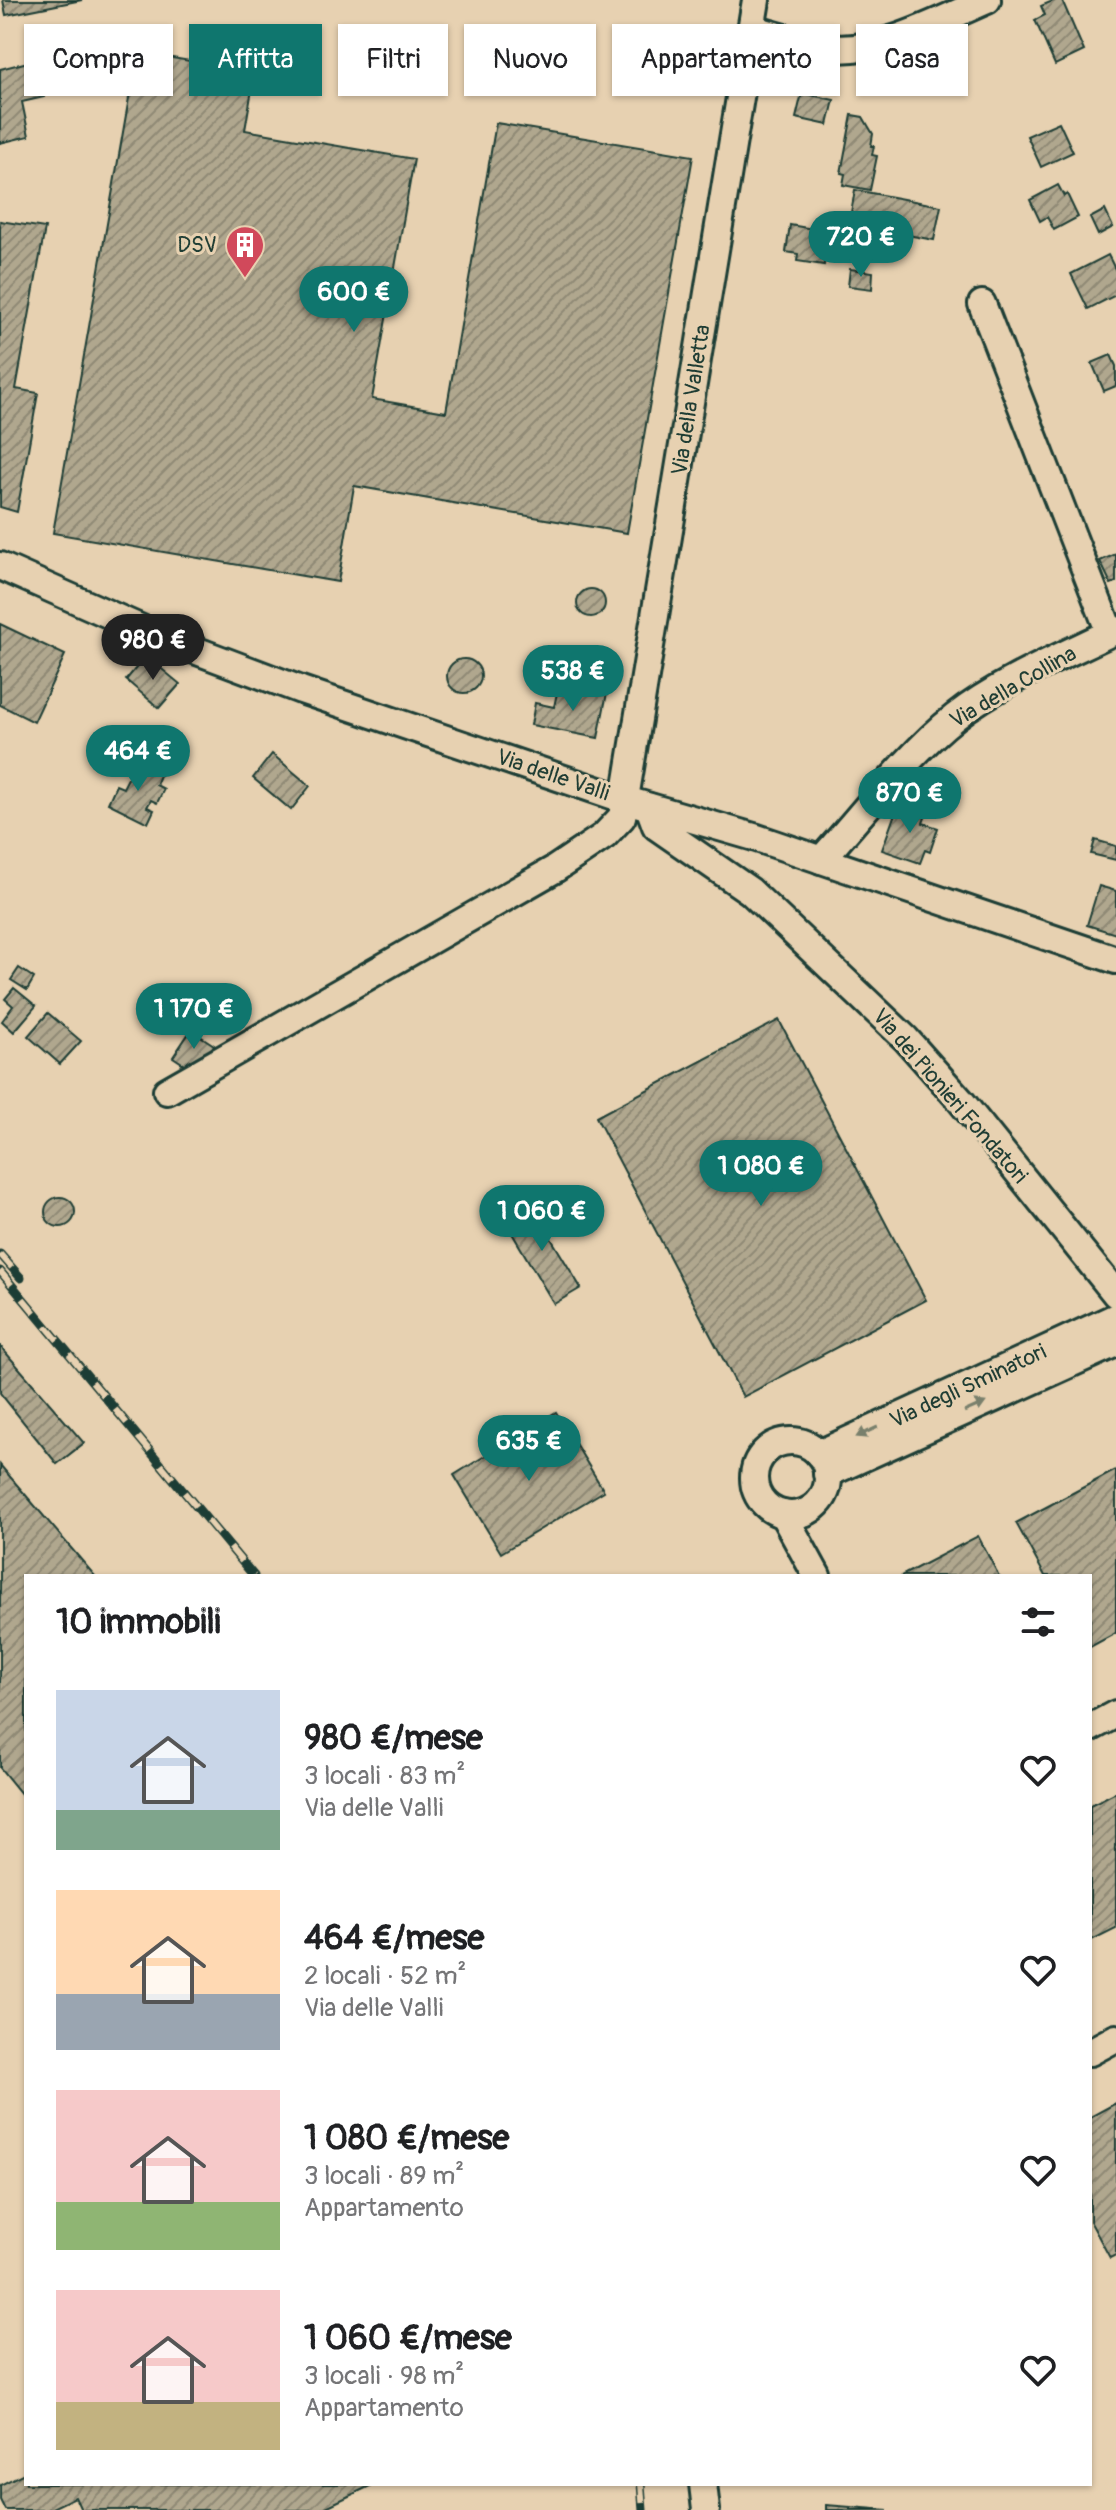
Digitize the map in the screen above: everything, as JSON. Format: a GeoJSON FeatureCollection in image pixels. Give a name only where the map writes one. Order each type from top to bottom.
{"type":"FeatureCollection","features":[{"type":"Feature","properties":{"kind":"street","name":"Via della Valletta"},"geometry":{"type":"LineString","coordinates":[[753,24],[756,0]]}},
{"type":"Feature","properties":{"kind":"street"},"geometry":{"type":"LineString","coordinates":[[840,48],[859,49],[894,38],[987,0]]}},
{"type":"Feature","properties":{"kind":"street","name":"Via della Valletta"},"geometry":{"type":"LineString","coordinates":[[638,803],[742,96]]}},
{"type":"Feature","properties":{"kind":"street"},"geometry":{"type":"LineString","coordinates":[[982,304],[1113,631]]}},
{"type":"Feature","properties":{"kind":"street","name":"Via delle Valli"},"geometry":{"type":"LineString","coordinates":[[0,566],[150,633],[238,667],[1116,960]]}},
{"type":"Feature","properties":{"kind":"street","name":"Via della Collina"},"geometry":{"type":"LineString","coordinates":[[821,860],[926,744],[958,714],[1113,631]]}},
{"type":"Feature","properties":{"kind":"street"},"geometry":{"type":"LineString","coordinates":[[167,1091],[589,848],[638,803]]}},
{"type":"Feature","properties":{"kind":"street","name":"Via dei Pionieri Fondatori"},"geometry":{"type":"LineString","coordinates":[[638,803],[656,826],[735,878],[906,1039],[967,1109],[1116,1294]]}},
{"type":"Feature","properties":{"kind":"street"},"geometry":{"type":"LineString","coordinates":[[735,878],[740,853],[754,837]]}},
{"type":"Feature","properties":{"kind":"street","name":"Via degli Sminatori"},"geometry":{"type":"LineString","coordinates":[[823,1464],[1116,1317]]}},
{"type":"Feature","properties":{"kind":"street","name":"Via degli Sminatori"},"geometry":{"type":"LineString","coordinates":[[823,1464],[1116,1343]]}},
{"type":"Feature","properties":{"kind":"street"},"geometry":{"type":"LineString","coordinates":[[785,1441],[798,1441],[810,1446],[823,1464],[827,1486],[815,1505],[795,1514],[783,1514],[771,1509],[756,1490],[756,1465],[763,1454],[785,1441]]}},
{"type":"Feature","properties":{"kind":"street"},"geometry":{"type":"LineString","coordinates":[[783,1514],[816,1574]]}},
{"type":"Feature","properties":{"kind":"street"},"geometry":{"type":"LineString","coordinates":[[1092,1727],[1116,1714]]}},
{"type":"Feature","properties":{"kind":"street"},"geometry":{"type":"LineString","coordinates":[[1092,2051],[1116,2038]]}},
{"type":"Feature","properties":{"kind":"street"},"geometry":{"type":"LineString","coordinates":[[703,2486],[706,2510]]}},
{"type":"Feature","properties":{"kind":"building"},"geometry":{"type":"Polygon","coordinates":[[[3,0],[82,0],[6,15],[3,0]]]}},
{"type":"Feature","properties":{"kind":"building"},"geometry":{"type":"Polygon","coordinates":[[[1062,0],[1084,51],[1055,65],[1035,20],[1045,15],[1041,6],[1062,0]]]}},
{"type":"Feature","properties":{"kind":"building","name":"DSV"},"geometry":{"type":"Polygon","coordinates":[[[173,58],[189,61],[189,96],[251,96],[245,130],[414,159],[372,399],[446,412],[496,123],[693,156],[627,533],[354,486],[338,582],[53,533],[129,96],[173,96],[173,58]]]}},
{"type":"Feature","properties":{"kind":"building"},"geometry":{"type":"Polygon","coordinates":[[[24,63],[24,96],[44,97],[22,102],[29,136],[0,143],[0,69],[24,63]]]}},
{"type":"Feature","properties":{"kind":"building"},"geometry":{"type":"Polygon","coordinates":[[[801,96],[834,100],[828,125],[796,118],[801,96]]]}},
{"type":"Feature","properties":{"kind":"building"},"geometry":{"type":"Polygon","coordinates":[[[852,115],[863,117],[873,134],[872,155],[877,156],[870,190],[843,185],[845,174],[841,173],[852,115]]]}},
{"type":"Feature","properties":{"kind":"building"},"geometry":{"type":"Polygon","coordinates":[[[1059,122],[1073,152],[1041,167],[1027,136],[1059,122]]]}},
{"type":"Feature","properties":{"kind":"building"},"geometry":{"type":"Polygon","coordinates":[[[1058,185],[1064,196],[1067,194],[1078,217],[1054,230],[1047,217],[1040,221],[1030,200],[1058,185]]]}},
{"type":"Feature","properties":{"kind":"building"},"geometry":{"type":"Polygon","coordinates":[[[855,190],[941,206],[934,240],[849,224],[855,190]]]}},
{"type":"Feature","properties":{"kind":"building"},"geometry":{"type":"Polygon","coordinates":[[[1105,210],[1113,227],[1098,235],[1090,218],[1105,210]]]}},
{"type":"Feature","properties":{"kind":"building"},"geometry":{"type":"Polygon","coordinates":[[[0,221],[45,228],[16,389],[38,393],[17,512],[0,507],[0,221]]]}},
{"type":"Feature","properties":{"kind":"building"},"geometry":{"type":"Polygon","coordinates":[[[790,225],[819,230],[818,234],[834,237],[831,253],[826,252],[824,265],[797,261],[798,254],[786,252],[790,225]]]}},
{"type":"Feature","properties":{"kind":"building"},"geometry":{"type":"Polygon","coordinates":[[[1108,255],[1116,271],[1116,295],[1088,309],[1071,274],[1108,255]]]}},
{"type":"Feature","properties":{"kind":"building"},"geometry":{"type":"Polygon","coordinates":[[[850,269],[873,272],[872,289],[848,286],[850,269]]]}},
{"type":"Feature","properties":{"kind":"building"},"geometry":{"type":"Polygon","coordinates":[[[1111,355],[1116,366],[1116,386],[1104,391],[1092,363],[1111,355]]]}},
{"type":"Feature","properties":{"kind":"building"},"geometry":{"type":"Polygon","coordinates":[[[1116,554],[1116,582],[1111,584],[1100,561],[1116,554]]]}},
{"type":"Feature","properties":{"kind":"building"},"geometry":{"type":"Polygon","coordinates":[[[591,589],[601,593],[605,603],[601,613],[591,617],[581,613],[577,603],[581,593],[591,589]]]}},
{"type":"Feature","properties":{"kind":"building"},"geometry":{"type":"Polygon","coordinates":[[[0,624],[65,655],[34,722],[0,705],[0,624]]]}},
{"type":"Feature","properties":{"kind":"building"},"geometry":{"type":"Polygon","coordinates":[[[146,656],[180,684],[159,708],[126,680],[146,656]]]}},
{"type":"Feature","properties":{"kind":"building"},"geometry":{"type":"Polygon","coordinates":[[[464,659],[476,664],[481,676],[476,688],[464,693],[452,688],[447,676],[452,664],[464,659]]]}},
{"type":"Feature","properties":{"kind":"building"},"geometry":{"type":"Polygon","coordinates":[[[558,688],[582,693],[583,688],[607,693],[598,738],[531,725],[535,703],[554,707],[558,688]]]}},
{"type":"Feature","properties":{"kind":"building"},"geometry":{"type":"Polygon","coordinates":[[[272,754],[310,786],[291,810],[253,778],[272,754]]]}},
{"type":"Feature","properties":{"kind":"building"},"geometry":{"type":"Polygon","coordinates":[[[137,761],[161,773],[156,785],[164,789],[157,803],[151,800],[147,807],[154,810],[148,823],[108,803],[116,785],[123,788],[137,761]]]}},
{"type":"Feature","properties":{"kind":"building"},"geometry":{"type":"Polygon","coordinates":[[[898,805],[926,815],[923,823],[938,828],[930,852],[925,850],[920,863],[882,850],[898,805]]]}},
{"type":"Feature","properties":{"kind":"building"},"geometry":{"type":"Polygon","coordinates":[[[1095,840],[1116,846],[1116,860],[1091,854],[1095,840]]]}},
{"type":"Feature","properties":{"kind":"building"},"geometry":{"type":"Polygon","coordinates":[[[1099,886],[1116,891],[1116,934],[1087,925],[1099,886]]]}},
{"type":"Feature","properties":{"kind":"building"},"geometry":{"type":"Polygon","coordinates":[[[19,968],[34,978],[27,990],[11,980],[19,968]]]}},
{"type":"Feature","properties":{"kind":"building"},"geometry":{"type":"Polygon","coordinates":[[[14,988],[36,1006],[14,1032],[2,1021],[13,1006],[5,999],[14,988]]]}},
{"type":"Feature","properties":{"kind":"building"},"geometry":{"type":"Polygon","coordinates":[[[149,1006],[162,1012],[155,1026],[139,1018],[142,1012],[146,1014],[149,1006]]]}},
{"type":"Feature","properties":{"kind":"building"},"geometry":{"type":"Polygon","coordinates":[[[48,1013],[81,1041],[60,1064],[28,1036],[48,1013]]]}},
{"type":"Feature","properties":{"kind":"building"},"geometry":{"type":"Polygon","coordinates":[[[779,1020],[926,1300],[743,1397],[596,1117],[779,1020]]]}},
{"type":"Feature","properties":{"kind":"building"},"geometry":{"type":"Polygon","coordinates":[[[191,1030],[214,1045],[196,1072],[173,1057],[191,1030]]]}},
{"type":"Feature","properties":{"kind":"building"},"geometry":{"type":"Polygon","coordinates":[[[60,1197],[66,1198],[74,1206],[74,1218],[66,1226],[60,1227],[54,1226],[46,1218],[45,1212],[46,1206],[54,1198],[60,1197]]]}},
{"type":"Feature","properties":{"kind":"building"},"geometry":{"type":"Polygon","coordinates":[[[529,1202],[581,1288],[554,1304],[503,1218],[529,1202]]]}},
{"type":"Feature","properties":{"kind":"building"},"geometry":{"type":"Polygon","coordinates":[[[0,1346],[84,1443],[57,1464],[0,1393],[0,1346]]]}},
{"type":"Feature","properties":{"kind":"building"},"geometry":{"type":"Polygon","coordinates":[[[556,1412],[604,1491],[501,1553],[454,1475],[556,1412]]]}},
{"type":"Feature","properties":{"kind":"building"},"geometry":{"type":"Polygon","coordinates":[[[0,1465],[93,1574],[24,1574],[24,1798],[0,1768],[0,1465]]]}},
{"type":"Feature","properties":{"kind":"building"},"geometry":{"type":"Polygon","coordinates":[[[1116,1470],[1116,1633],[1092,1646],[1092,1574],[1044,1574],[1016,1523],[1116,1470]]]}},
{"type":"Feature","properties":{"kind":"building"},"geometry":{"type":"Polygon","coordinates":[[[978,1536],[998,1574],[905,1574],[978,1536]]]}},
{"type":"Feature","properties":{"kind":"building"},"geometry":{"type":"Polygon","coordinates":[[[1116,1792],[1116,1928],[1092,1940],[1092,1804],[1116,1792]]]}},
{"type":"Feature","properties":{"kind":"building"},"geometry":{"type":"Polygon","coordinates":[[[1116,2103],[1116,2255],[1110,2258],[1092,2225],[1092,2116],[1116,2103]]]}},
{"type":"Feature","properties":{"kind":"building"},"geometry":{"type":"Polygon","coordinates":[[[24,2473],[24,2486],[370,2486],[320,2510],[81,2510],[75,2497],[48,2510],[5,2510],[0,2500],[0,2485],[24,2473]]]}},
{"type":"Feature","properties":{"kind":"building"},"geometry":{"type":"Polygon","coordinates":[[[826,2505],[888,2510],[826,2510],[826,2505]]]}},
{"type":"Feature","properties":{"kind":"railway"},"geometry":{"type":"LineString","coordinates":[[0,1254],[21,1278]]}},
{"type":"Feature","properties":{"kind":"railway"},"geometry":{"type":"LineString","coordinates":[[0,1271],[252,1574]]}},
{"type":"Feature","properties":{"kind":"railway"},"geometry":{"type":"LineString","coordinates":[[641,2486],[643,2510]]}},
{"type":"Feature","properties":{"kind":"place","name":"DSV"},"geometry":{"type":"Point","coordinates":[245,279]}}]}
